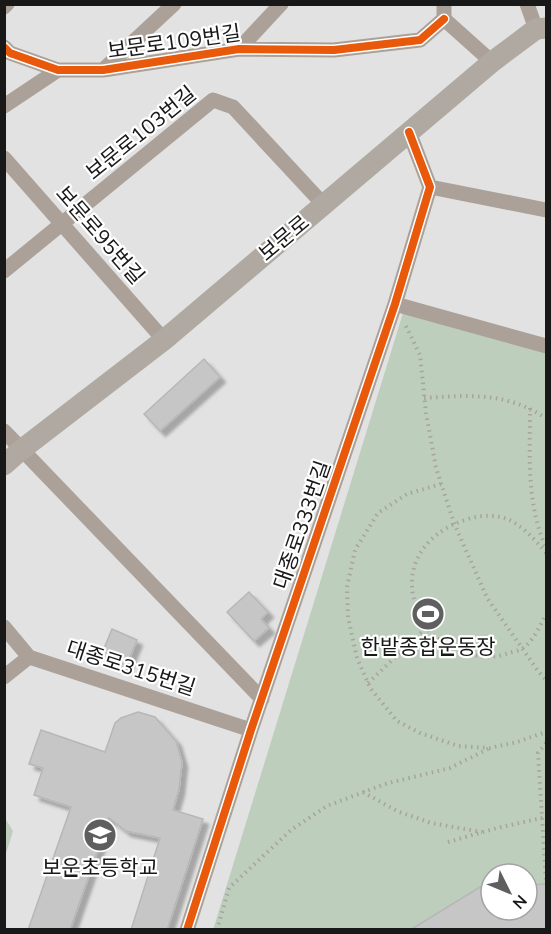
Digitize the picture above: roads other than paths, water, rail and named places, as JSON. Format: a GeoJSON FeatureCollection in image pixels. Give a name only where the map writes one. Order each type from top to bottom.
{"type":"FeatureCollection","features":[{"type":"Feature","properties":{"kind":"main road","name":"보문로"},"geometry":{"type":"LineString","coordinates":[[4,465],[164,340],[492,62],[541,28]]}},
{"type":"Feature","properties":{"kind":"street"},"geometry":{"type":"LineString","coordinates":[[103,70],[174,4]]}},
{"type":"Feature","properties":{"kind":"street"},"geometry":{"type":"LineString","coordinates":[[238,49],[282,4]]}},
{"type":"Feature","properties":{"kind":"street"},"geometry":{"type":"LineString","coordinates":[[527,4],[541,28]]}},
{"type":"Feature","properties":{"kind":"street"},"geometry":{"type":"LineString","coordinates":[[444,12],[492,62]]}},
{"type":"Feature","properties":{"kind":"street","name":"보문로109번길"},"geometry":{"type":"LineString","coordinates":[[6,52],[58,70],[103,70],[238,49],[334,50],[420,40],[444,12]]}},
{"type":"Feature","properties":{"kind":"street"},"geometry":{"type":"LineString","coordinates":[[4,106],[58,70]]}},
{"type":"Feature","properties":{"kind":"street","name":"보문로103번길"},"geometry":{"type":"LineString","coordinates":[[4,271],[213,100],[233,106],[324,204]]}},
{"type":"Feature","properties":{"kind":"street"},"geometry":{"type":"LineString","coordinates":[[409,132],[430,187],[546,210]]}},
{"type":"Feature","properties":{"kind":"street","name":"보문로95번길"},"geometry":{"type":"LineString","coordinates":[[4,158],[164,340]]}},
{"type":"Feature","properties":{"kind":"street","name":"대종로333번길"},"geometry":{"type":"LineString","coordinates":[[187,930],[251,729],[395,304],[430,187]]}},
{"type":"Feature","properties":{"kind":"street"},"geometry":{"type":"LineString","coordinates":[[395,304],[546,346]]}},
{"type":"Feature","properties":{"kind":"street"},"geometry":{"type":"LineString","coordinates":[[4,431],[262,699]]}},
{"type":"Feature","properties":{"kind":"street"},"geometry":{"type":"LineString","coordinates":[[4,627],[29,657],[4,677]]}},
{"type":"Feature","properties":{"kind":"street","name":"대종로315번길"},"geometry":{"type":"LineString","coordinates":[[29,657],[251,729]]}},
{"type":"Feature","properties":{"kind":"place","name":"한밭종합운동장"},"geometry":{"type":"Point","coordinates":[428,614]}},
{"type":"Feature","properties":{"kind":"place","name":"보운초등학교"},"geometry":{"type":"Point","coordinates":[100,835]}}]}
